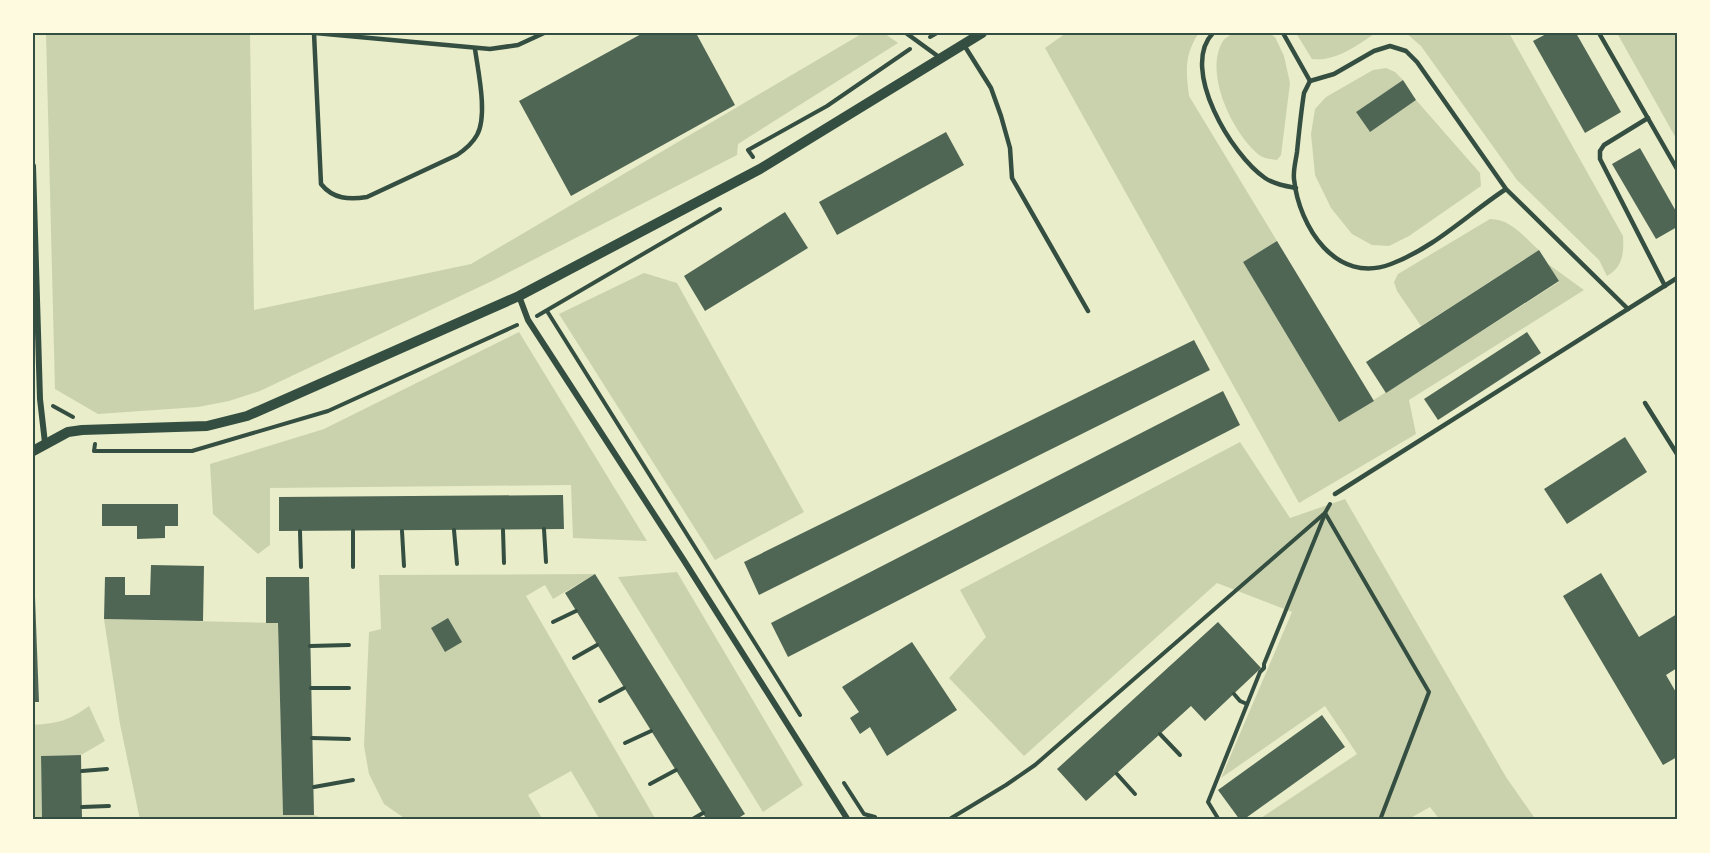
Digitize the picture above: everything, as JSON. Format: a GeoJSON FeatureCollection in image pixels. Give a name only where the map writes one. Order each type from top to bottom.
{"type":"FeatureCollection","features":[{"type":"Feature","properties":{"kind":"street"},"geometry":{"type":"LineString","coordinates":[[33,451],[68,432],[207,426],[247,416],[519,296],[760,169],[982,33]]}},
{"type":"Feature","properties":{"kind":"street"},"geometry":{"type":"LineString","coordinates":[[33,166],[40,399],[45,443]]}},
{"type":"Feature","properties":{"kind":"street"},"geometry":{"type":"LineString","coordinates":[[519,296],[528,320],[848,820]]}},
{"type":"Feature","properties":{"kind":"lane"},"geometry":{"type":"LineString","coordinates":[[475,49],[482,117],[478,132],[470,146],[457,155],[367,197],[340,198],[327,192],[321,183],[314,33],[475,49],[505,48],[531,41],[544,33]]}},
{"type":"Feature","properties":{"kind":"lane"},"geometry":{"type":"LineString","coordinates":[[529,33],[531,41]]}},
{"type":"Feature","properties":{"kind":"lane"},"geometry":{"type":"LineString","coordinates":[[906,33],[942,58]]}},
{"type":"Feature","properties":{"kind":"lane"},"geometry":{"type":"LineString","coordinates":[[1213,33],[1208,38],[1203,56],[1203,77],[1209,101],[1222,127],[1240,154],[1265,178],[1283,186],[1296,188]]}},
{"type":"Feature","properties":{"kind":"lane"},"geometry":{"type":"LineString","coordinates":[[1283,33],[1310,81]]}},
{"type":"Feature","properties":{"kind":"lane"},"geometry":{"type":"LineString","coordinates":[[1599,33],[1677,169]]}},
{"type":"Feature","properties":{"kind":"lane"},"geometry":{"type":"LineString","coordinates":[[964,45],[991,88],[1010,148],[1012,178],[1088,311]]}},
{"type":"Feature","properties":{"kind":"lane"},"geometry":{"type":"LineString","coordinates":[[1506,189],[1478,207],[1431,244],[1392,264],[1372,269],[1353,267],[1322,245],[1308,228],[1298,201],[1294,177],[1304,93],[1310,81],[1334,74],[1374,51],[1390,46],[1406,51],[1417,62],[1506,189],[1628,309]]}},
{"type":"Feature","properties":{"kind":"lane"},"geometry":{"type":"LineString","coordinates":[[1648,118],[1604,145],[1600,151],[1600,159],[1665,285]]}},
{"type":"Feature","properties":{"kind":"lane"},"geometry":{"type":"LineString","coordinates":[[1335,494],[1677,278]]}},
{"type":"Feature","properties":{"kind":"lane"},"geometry":{"type":"LineString","coordinates":[[1645,403],[1677,454]]}},
{"type":"Feature","properties":{"kind":"path"},"geometry":{"type":"LineString","coordinates":[[547,311],[800,715]]}},
{"type":"Feature","properties":{"kind":"path"},"geometry":{"type":"LineString","coordinates":[[1219,820],[1208,802],[1325,513],[1335,494]]}},
{"type":"Feature","properties":{"kind":"path"},"geometry":{"type":"LineString","coordinates":[[948,820],[1035,765],[1325,513]]}},
{"type":"Feature","properties":{"kind":"path"},"geometry":{"type":"LineString","coordinates":[[1325,513],[1429,692],[1380,820]]}},
{"type":"Feature","properties":{"kind":"path"},"geometry":{"type":"LineString","coordinates":[[544,529],[546,562]]}},
{"type":"Feature","properties":{"kind":"path"},"geometry":{"type":"LineString","coordinates":[[454,530],[457,564]]}},
{"type":"Feature","properties":{"kind":"path"},"geometry":{"type":"LineString","coordinates":[[503,530],[504,563]]}},
{"type":"Feature","properties":{"kind":"path"},"geometry":{"type":"LineString","coordinates":[[300,531],[301,567]]}},
{"type":"Feature","properties":{"kind":"path"},"geometry":{"type":"LineString","coordinates":[[353,531],[353,567]]}},
{"type":"Feature","properties":{"kind":"path"},"geometry":{"type":"LineString","coordinates":[[402,531],[404,566]]}},
{"type":"Feature","properties":{"kind":"path"},"geometry":{"type":"LineString","coordinates":[[553,622],[576,611]]}},
{"type":"Feature","properties":{"kind":"path"},"geometry":{"type":"LineString","coordinates":[[310,646],[349,645]]}},
{"type":"Feature","properties":{"kind":"path"},"geometry":{"type":"LineString","coordinates":[[574,658],[597,645]]}},
{"type":"Feature","properties":{"kind":"path"},"geometry":{"type":"LineString","coordinates":[[311,688],[349,688]]}},
{"type":"Feature","properties":{"kind":"path"},"geometry":{"type":"LineString","coordinates":[[600,701],[624,688]]}},
{"type":"Feature","properties":{"kind":"path"},"geometry":{"type":"LineString","coordinates":[[1234,694],[1240,701],[1248,704]]}},
{"type":"Feature","properties":{"kind":"path"},"geometry":{"type":"LineString","coordinates":[[625,743],[651,731]]}},
{"type":"Feature","properties":{"kind":"path"},"geometry":{"type":"LineString","coordinates":[[1160,734],[1180,755]]}},
{"type":"Feature","properties":{"kind":"path"},"geometry":{"type":"LineString","coordinates":[[312,738],[349,739]]}},
{"type":"Feature","properties":{"kind":"path"},"geometry":{"type":"LineString","coordinates":[[82,771],[107,769]]}},
{"type":"Feature","properties":{"kind":"path"},"geometry":{"type":"LineString","coordinates":[[650,784],[675,770]]}},
{"type":"Feature","properties":{"kind":"path"},"geometry":{"type":"LineString","coordinates":[[1117,774],[1135,794]]}},
{"type":"Feature","properties":{"kind":"path"},"geometry":{"type":"LineString","coordinates":[[314,787],[353,780]]}},
{"type":"Feature","properties":{"kind":"path"},"geometry":{"type":"LineString","coordinates":[[843,783],[864,814],[875,817],[877,820]]}},
{"type":"Feature","properties":{"kind":"path"},"geometry":{"type":"LineString","coordinates":[[82,807],[109,806]]}},
{"type":"Feature","properties":{"kind":"path"},"geometry":{"type":"LineString","coordinates":[[691,820],[703,813]]}},
{"type":"Feature","properties":{"kind":"green space"},"geometry":{"type":"Polygon","coordinates":[[[46,33],[250,33],[254,310],[471,264],[863,33],[884,33],[898,43],[738,144],[737,155],[494,280],[260,391],[229,401],[198,407],[98,414],[55,389],[46,33]]]}},
{"type":"Feature","properties":{"kind":"green space"},"geometry":{"type":"Polygon","coordinates":[[[1066,33],[1199,33],[1188,56],[1189,96],[1277,241],[1243,262],[1339,422],[1559,282],[1548,264],[1584,290],[1409,400],[1416,434],[1299,503],[1045,48],[1066,33]]]}},
{"type":"Feature","properties":{"kind":"green space"},"geometry":{"type":"Polygon","coordinates":[[[1234,33],[1269,33],[1275,37],[1284,56],[1290,83],[1281,155],[1277,160],[1261,156],[1249,145],[1231,118],[1224,102],[1219,86],[1218,54],[1223,41],[1234,33]]]}},
{"type":"Feature","properties":{"kind":"green space"},"geometry":{"type":"Polygon","coordinates":[[[1296,33],[1376,33],[1346,52],[1329,58],[1312,59],[1296,33]]]}},
{"type":"Feature","properties":{"kind":"green space"},"geometry":{"type":"Polygon","coordinates":[[[1406,33],[1509,33],[1623,236],[1621,259],[1612,272],[1607,276],[1599,260],[1517,180],[1421,46],[1406,33]]]}},
{"type":"Feature","properties":{"kind":"green space"},"geometry":{"type":"Polygon","coordinates":[[[1617,33],[1677,33],[1677,140],[1617,33]]]}},
{"type":"Feature","properties":{"kind":"green space"},"geometry":{"type":"Polygon","coordinates":[[[1386,68],[1395,72],[1403,80],[1356,112],[1369,131],[1416,100],[1480,173],[1481,186],[1409,236],[1389,246],[1372,245],[1352,234],[1331,208],[1315,175],[1311,134],[1315,109],[1326,97],[1373,70],[1386,68]]]}},
{"type":"Feature","properties":{"kind":"green space"},"geometry":{"type":"Polygon","coordinates":[[[1490,219],[1511,225],[1539,250],[1421,326],[1397,291],[1394,282],[1398,274],[1490,219]]]}},
{"type":"Feature","properties":{"kind":"green space"},"geometry":{"type":"Polygon","coordinates":[[[644,273],[677,283],[804,512],[715,560],[559,314],[644,273]]]}},
{"type":"Feature","properties":{"kind":"green space"},"geometry":{"type":"Polygon","coordinates":[[[519,332],[647,541],[573,538],[571,485],[270,488],[270,545],[258,554],[213,514],[210,464],[324,429],[519,332]]]}},
{"type":"Feature","properties":{"kind":"green space"},"geometry":{"type":"Polygon","coordinates":[[[1240,442],[1290,518],[1345,499],[1506,777],[1536,820],[1440,820],[1430,807],[1407,820],[1258,820],[1357,754],[1325,706],[1221,778],[1292,612],[1217,583],[1024,756],[949,678],[986,637],[960,590],[1240,442]]]}},
{"type":"Feature","properties":{"kind":"green space"},"geometry":{"type":"Polygon","coordinates":[[[677,572],[803,785],[763,812],[618,577],[677,572]]]}},
{"type":"Feature","properties":{"kind":"green space"},"geometry":{"type":"Polygon","coordinates":[[[595,574],[553,599],[545,585],[526,596],[656,820],[600,820],[571,771],[528,795],[543,820],[407,820],[384,804],[369,774],[364,746],[369,632],[381,629],[379,575],[595,574]]]}},
{"type":"Feature","properties":{"kind":"green space"},"geometry":{"type":"Polygon","coordinates":[[[104,619],[278,623],[283,815],[314,815],[328,820],[140,820],[120,724],[104,619]]]}},
{"type":"Feature","properties":{"kind":"green space"},"geometry":{"type":"Polygon","coordinates":[[[89,706],[105,741],[81,755],[41,756],[42,820],[33,820],[33,725],[63,720],[89,706]]]}},
{"type":"Feature","properties":{"kind":"building"},"geometry":{"type":"Polygon","coordinates":[[[643,33],[696,33],[735,105],[571,196],[519,101],[643,33]]]}},
{"type":"Feature","properties":{"kind":"building"},"geometry":{"type":"Polygon","coordinates":[[[1548,33],[1576,33],[1621,112],[1585,133],[1533,41],[1548,33]]]}},
{"type":"Feature","properties":{"kind":"building"},"geometry":{"type":"Polygon","coordinates":[[[1403,80],[1416,100],[1370,132],[1356,112],[1403,80]]]}},
{"type":"Feature","properties":{"kind":"building"},"geometry":{"type":"Polygon","coordinates":[[[946,132],[964,165],[837,235],[819,202],[946,132]]]}},
{"type":"Feature","properties":{"kind":"building"},"geometry":{"type":"Polygon","coordinates":[[[1640,148],[1677,213],[1677,227],[1656,239],[1612,164],[1640,148]]]}},
{"type":"Feature","properties":{"kind":"building"},"geometry":{"type":"Polygon","coordinates":[[[785,212],[808,248],[705,311],[684,276],[785,212]]]}},
{"type":"Feature","properties":{"kind":"building"},"geometry":{"type":"Polygon","coordinates":[[[1277,241],[1374,401],[1339,422],[1243,262],[1277,241]]]}},
{"type":"Feature","properties":{"kind":"building"},"geometry":{"type":"Polygon","coordinates":[[[1539,250],[1559,281],[1386,393],[1366,362],[1539,250]]]}},
{"type":"Feature","properties":{"kind":"building"},"geometry":{"type":"Polygon","coordinates":[[[1527,332],[1541,353],[1438,420],[1424,399],[1527,332]]]}},
{"type":"Feature","properties":{"kind":"building"},"geometry":{"type":"Polygon","coordinates":[[[1194,340],[1210,370],[759,595],[744,562],[1194,340]]]}},
{"type":"Feature","properties":{"kind":"building"},"geometry":{"type":"Polygon","coordinates":[[[1223,391],[1240,425],[788,657],[771,623],[1223,391]]]}},
{"type":"Feature","properties":{"kind":"building"},"geometry":{"type":"Polygon","coordinates":[[[1625,437],[1647,472],[1567,524],[1544,489],[1625,437]]]}},
{"type":"Feature","properties":{"kind":"building"},"geometry":{"type":"Polygon","coordinates":[[[563,495],[564,529],[279,531],[279,497],[563,495]]]}},
{"type":"Feature","properties":{"kind":"building"},"geometry":{"type":"Polygon","coordinates":[[[102,504],[178,504],[178,526],[165,526],[165,538],[137,539],[137,526],[102,526],[102,504]]]}},
{"type":"Feature","properties":{"kind":"building"},"geometry":{"type":"Polygon","coordinates":[[[151,565],[204,566],[203,621],[104,619],[105,577],[125,577],[125,595],[150,595],[151,565]]]}},
{"type":"Feature","properties":{"kind":"building"},"geometry":{"type":"Polygon","coordinates":[[[1601,573],[1639,637],[1677,614],[1677,668],[1666,675],[1677,694],[1677,757],[1663,765],[1563,596],[1601,573]]]}},
{"type":"Feature","properties":{"kind":"building"},"geometry":{"type":"Polygon","coordinates":[[[595,574],[745,814],[735,820],[707,820],[565,593],[595,574]]]}},
{"type":"Feature","properties":{"kind":"building"},"geometry":{"type":"Polygon","coordinates":[[[266,577],[309,577],[314,815],[283,815],[278,623],[266,623],[266,577]]]}},
{"type":"Feature","properties":{"kind":"building"},"geometry":{"type":"Polygon","coordinates":[[[33,597],[35,597],[39,702],[33,702],[33,597]]]}},
{"type":"Feature","properties":{"kind":"building"},"geometry":{"type":"Polygon","coordinates":[[[448,618],[462,642],[445,652],[431,628],[448,618]]]}},
{"type":"Feature","properties":{"kind":"building"},"geometry":{"type":"Polygon","coordinates":[[[1218,622],[1261,668],[1205,721],[1191,706],[1086,801],[1057,769],[1218,622]]]}},
{"type":"Feature","properties":{"kind":"building"},"geometry":{"type":"Polygon","coordinates":[[[912,642],[957,710],[887,756],[870,727],[860,734],[850,718],[859,712],[842,687],[912,642]]]}},
{"type":"Feature","properties":{"kind":"building"},"geometry":{"type":"Polygon","coordinates":[[[1322,715],[1345,747],[1240,820],[1218,790],[1322,715]]]}},
{"type":"Feature","properties":{"kind":"building"},"geometry":{"type":"Polygon","coordinates":[[[81,755],[82,820],[42,820],[41,756],[81,755]]]}}]}
